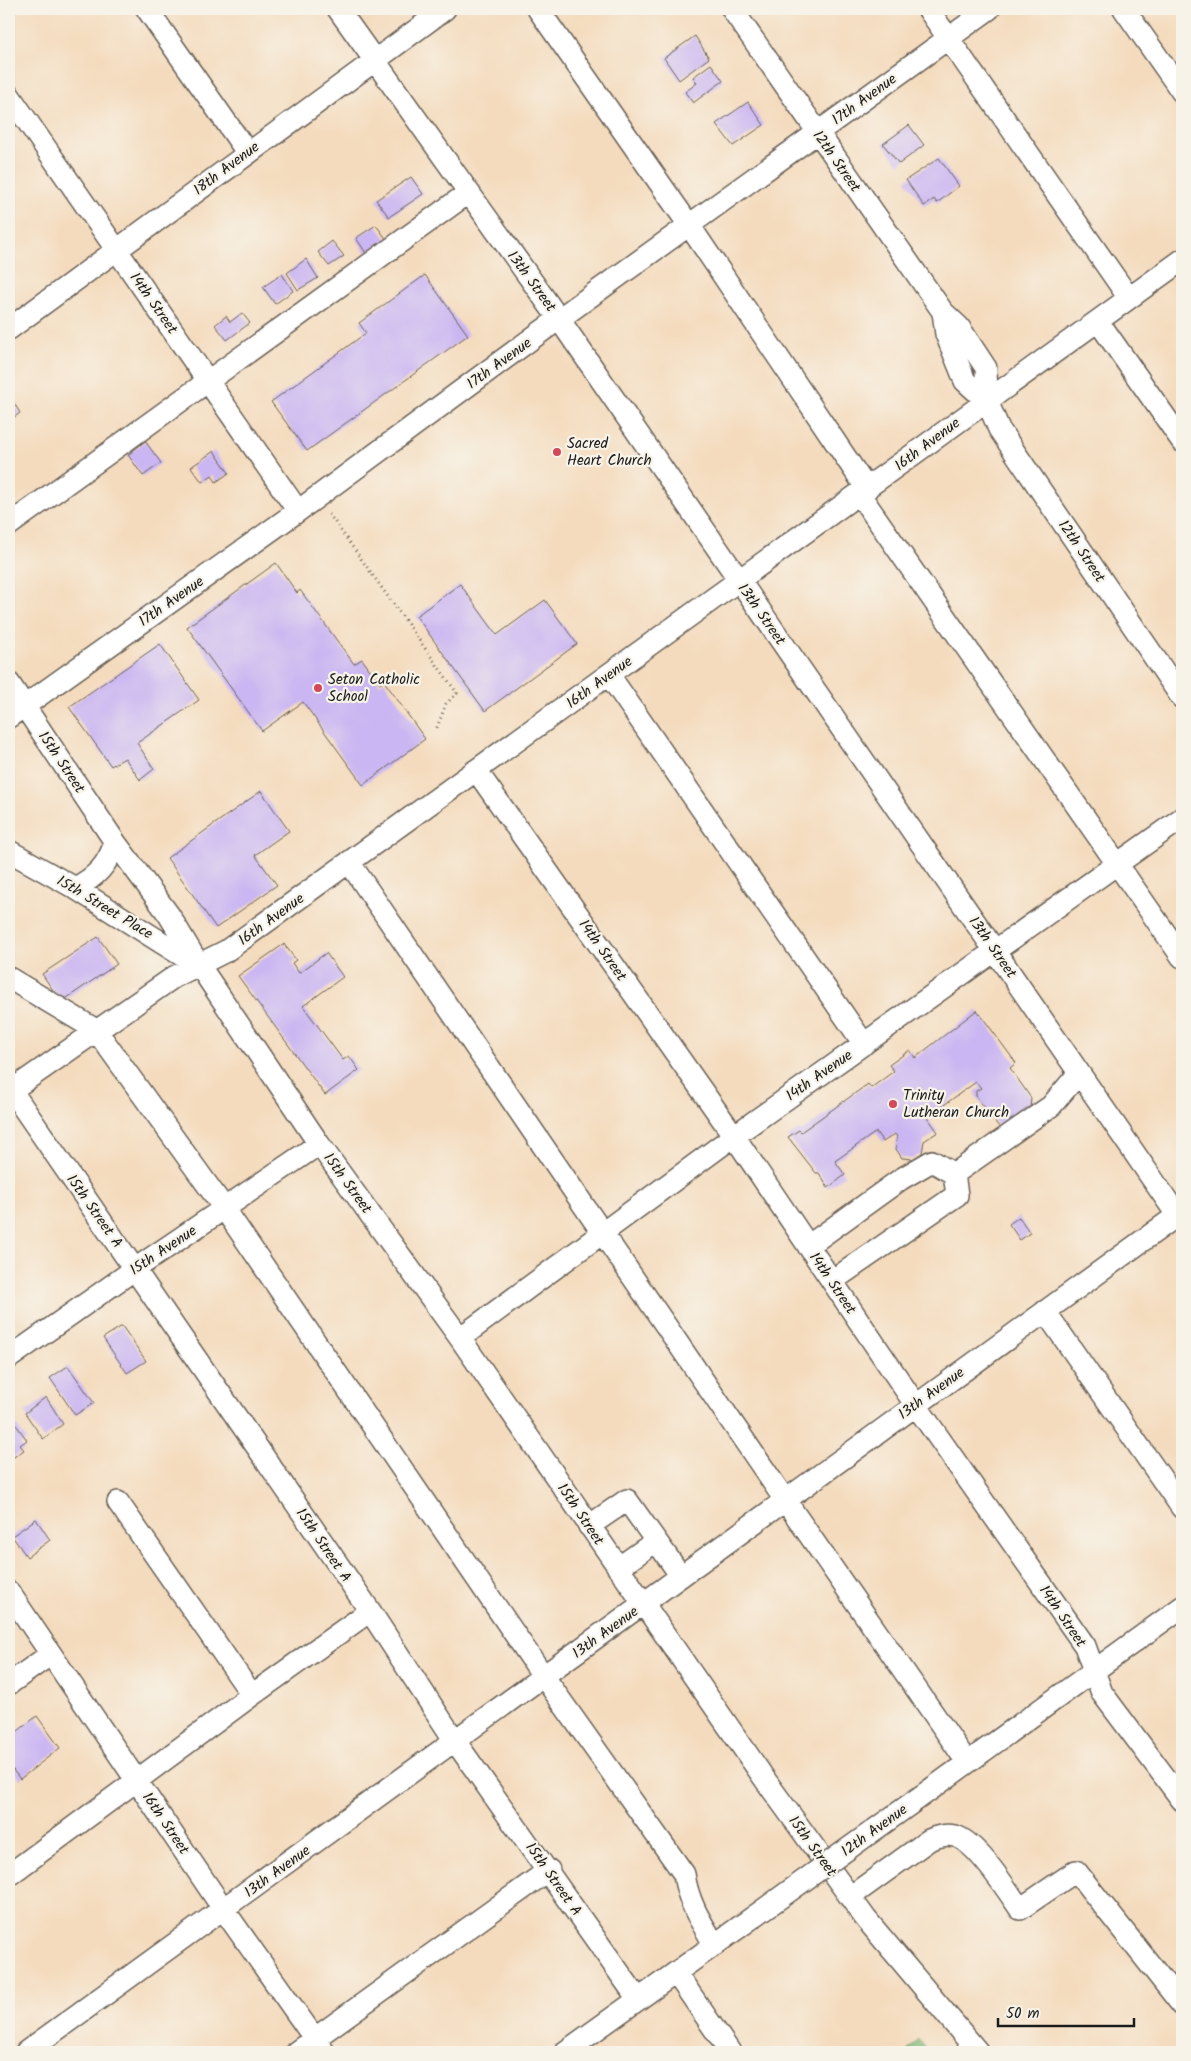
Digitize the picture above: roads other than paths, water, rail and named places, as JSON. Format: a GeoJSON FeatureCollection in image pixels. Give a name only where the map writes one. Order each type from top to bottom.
{"type":"FeatureCollection","features":[{"type":"Feature","properties":{"kind":"street"},"geometry":{"type":"LineString","coordinates":[[147,9],[248,152]]}},
{"type":"Feature","properties":{"kind":"street","name":"13th Street"},"geometry":{"type":"LineString","coordinates":[[338,9],[559,319],[1079,1073],[1181,1216]]}},
{"type":"Feature","properties":{"kind":"street","name":"18th Avenue"},"geometry":{"type":"LineString","coordinates":[[9,329],[445,9]]}},
{"type":"Feature","properties":{"kind":"street"},"geometry":{"type":"LineString","coordinates":[[538,9],[689,225],[864,492],[1182,957]]}},
{"type":"Feature","properties":{"kind":"street","name":"12th Street"},"geometry":{"type":"LineString","coordinates":[[732,9],[943,312],[959,327],[986,368],[987,401],[999,429],[1182,698]]}},
{"type":"Feature","properties":{"kind":"street"},"geometry":{"type":"LineString","coordinates":[[928,9],[1129,298]]}},
{"type":"Feature","properties":{"kind":"street","name":"17th Avenue"},"geometry":{"type":"LineString","coordinates":[[17,711],[298,511],[559,319],[989,9]]}},
{"type":"Feature","properties":{"kind":"street"},"geometry":{"type":"LineString","coordinates":[[1124,9],[1175,66],[1182,92]]}},
{"type":"Feature","properties":{"kind":"street","name":"14th Street"},"geometry":{"type":"LineString","coordinates":[[9,95],[298,511]]}},
{"type":"Feature","properties":{"kind":"street"},"geometry":{"type":"LineString","coordinates":[[9,525],[468,193]]}},
{"type":"Feature","properties":{"kind":"street","name":"16th Avenue"},"geometry":{"type":"LineString","coordinates":[[10,1091],[174,977],[226,951],[864,492],[1182,260]]}},
{"type":"Feature","properties":{"kind":"street"},"geometry":{"type":"LineString","coordinates":[[1098,321],[1182,441]]}},
{"type":"Feature","properties":{"kind":"street"},"geometry":{"type":"LineString","coordinates":[[609,676],[864,1044]]}},
{"type":"Feature","properties":{"kind":"street","name":"15th Street"},"geometry":{"type":"LineString","coordinates":[[9,683],[17,711],[169,915],[199,965],[319,1144],[460,1338],[766,1782],[850,1897],[978,2052]]}},
{"type":"Feature","properties":{"kind":"street","name":"14th Street"},"geometry":{"type":"LineString","coordinates":[[476,770],[734,1136],[915,1404],[1085,1646],[1092,1671],[1102,1693],[1182,1800]]}},
{"type":"Feature","properties":{"kind":"street","name":"14th Avenue"},"geometry":{"type":"LineString","coordinates":[[460,1338],[734,1136],[1182,818]]}},
{"type":"Feature","properties":{"kind":"street"},"geometry":{"type":"LineString","coordinates":[[75,888],[92,879],[103,868],[111,857],[115,842]]}},
{"type":"Feature","properties":{"kind":"street","name":"15th Street Place"},"geometry":{"type":"LineString","coordinates":[[9,852],[75,888],[199,965]]}},
{"type":"Feature","properties":{"kind":"street"},"geometry":{"type":"LineString","coordinates":[[349,862],[785,1500],[967,1762]]}},
{"type":"Feature","properties":{"kind":"street"},"geometry":{"type":"LineString","coordinates":[[9,978],[96,1030],[224,1208],[544,1677],[684,1874],[687,1894],[694,1913],[715,1945]]}},
{"type":"Feature","properties":{"kind":"street"},"geometry":{"type":"LineString","coordinates":[[954,1174],[1051,1106],[1079,1073]]}},
{"type":"Feature","properties":{"kind":"street","name":"15th Street A"},"geometry":{"type":"LineString","coordinates":[[10,1091],[370,1611],[455,1741],[548,1870],[638,2000]]}},
{"type":"Feature","properties":{"kind":"street","name":"15th Avenue"},"geometry":{"type":"LineString","coordinates":[[9,1358],[135,1269],[319,1144]]}},
{"type":"Feature","properties":{"kind":"street"},"geometry":{"type":"LineString","coordinates":[[808,1246],[901,1179],[932,1161],[954,1174]]}},
{"type":"Feature","properties":{"kind":"street"},"geometry":{"type":"LineString","coordinates":[[832,1281],[957,1195],[954,1174]]}},
{"type":"Feature","properties":{"kind":"street","name":"13th Avenue"},"geometry":{"type":"LineString","coordinates":[[26,2052],[544,1677],[915,1404],[1181,1216]]}},
{"type":"Feature","properties":{"kind":"street"},"geometry":{"type":"LineString","coordinates":[[1046,1310],[1182,1508]]}},
{"type":"Feature","properties":{"kind":"street"},"geometry":{"type":"LineString","coordinates":[[589,1526],[627,1500],[681,1576]]}},
{"type":"Feature","properties":{"kind":"street"},"geometry":{"type":"LineString","coordinates":[[118,1502],[252,1695]]}},
{"type":"Feature","properties":{"kind":"street"},"geometry":{"type":"LineString","coordinates":[[618,1568],[656,1541]]}},
{"type":"Feature","properties":{"kind":"street","name":"16th Street"},"geometry":{"type":"LineString","coordinates":[[9,1592],[224,1910],[320,2046]]}},
{"type":"Feature","properties":{"kind":"street","name":"12th Avenue"},"geometry":{"type":"LineString","coordinates":[[564,2052],[934,1787],[1092,1671],[1181,1610]]}},
{"type":"Feature","properties":{"kind":"street"},"geometry":{"type":"LineString","coordinates":[[9,1876],[252,1695],[370,1611]]}},
{"type":"Feature","properties":{"kind":"street"},"geometry":{"type":"LineString","coordinates":[[9,1684],[51,1654]]}},
{"type":"Feature","properties":{"kind":"street"},"geometry":{"type":"LineString","coordinates":[[850,1897],[929,1840],[942,1835],[962,1839],[990,1866],[1020,1909],[1076,1871],[1182,2005]]}},
{"type":"Feature","properties":{"kind":"street"},"geometry":{"type":"LineString","coordinates":[[296,2052],[320,2046],[548,1870]]}},
{"type":"Feature","properties":{"kind":"street"},"geometry":{"type":"LineString","coordinates":[[676,1973],[730,2052]]}},
{"type":"Feature","properties":{"kind":"place","name":"Sacred Heart Church"},"geometry":{"type":"Point","coordinates":[557,452]}},
{"type":"Feature","properties":{"kind":"place","name":"Seton Catholic School"},"geometry":{"type":"Point","coordinates":[318,688]}},
{"type":"Feature","properties":{"kind":"place","name":"Trinity Lutheran Church"},"geometry":{"type":"Point","coordinates":[893,1104]}}]}
